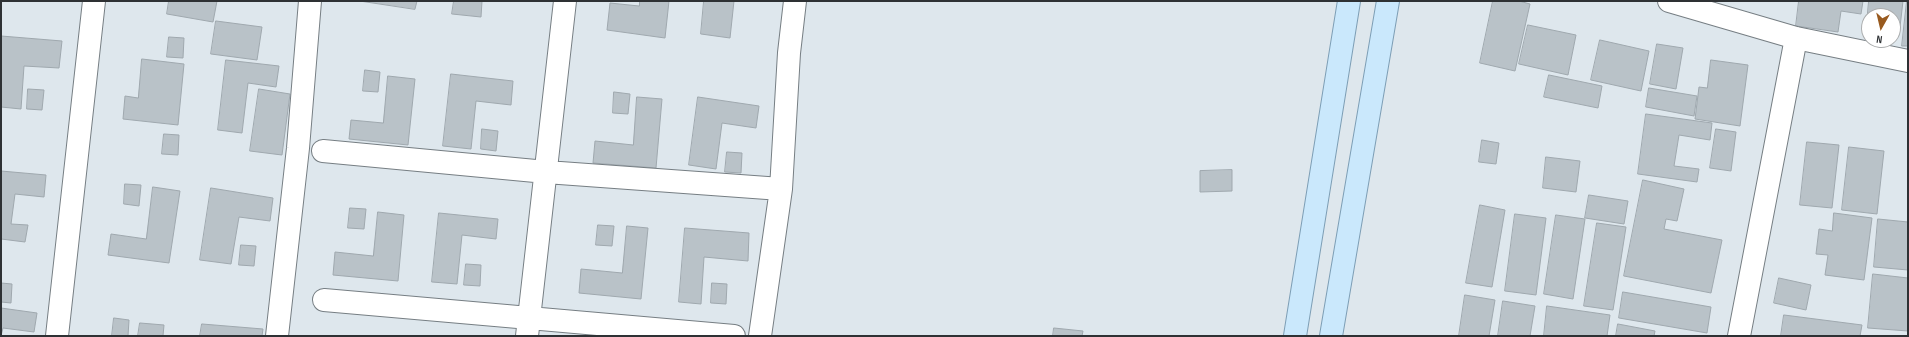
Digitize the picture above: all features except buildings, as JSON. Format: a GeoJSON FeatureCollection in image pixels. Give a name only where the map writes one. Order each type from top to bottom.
{"type":"FeatureCollection","features":[{"type":"Feature","properties":{"kind":"main road"},"geometry":{"type":"LineString","coordinates":[[1295,336],[1349,1]]}},
{"type":"Feature","properties":{"kind":"main road"},"geometry":{"type":"LineString","coordinates":[[1331,336],[1388,1]]}},
{"type":"Feature","properties":{"kind":"street"},"geometry":{"type":"LineString","coordinates":[[57,336],[94,1]]}},
{"type":"Feature","properties":{"kind":"street"},"geometry":{"type":"LineString","coordinates":[[277,336],[298,148],[310,1]]}},
{"type":"Feature","properties":{"kind":"street"},"geometry":{"type":"LineString","coordinates":[[528,327],[565,1]]}},
{"type":"Feature","properties":{"kind":"street"},"geometry":{"type":"LineString","coordinates":[[760,336],[781,189],[789,53],[795,1]]}},
{"type":"Feature","properties":{"kind":"street"},"geometry":{"type":"LineString","coordinates":[[1668,1],[1796,38],[1908,61]]}},
{"type":"Feature","properties":{"kind":"street"},"geometry":{"type":"LineString","coordinates":[[1739,336],[1796,38]]}},
{"type":"Feature","properties":{"kind":"street"},"geometry":{"type":"LineString","coordinates":[[322,152],[546,172],[781,189]]}},
{"type":"Feature","properties":{"kind":"street"},"geometry":{"type":"LineString","coordinates":[[324,300],[528,327],[734,336]]}}]}
